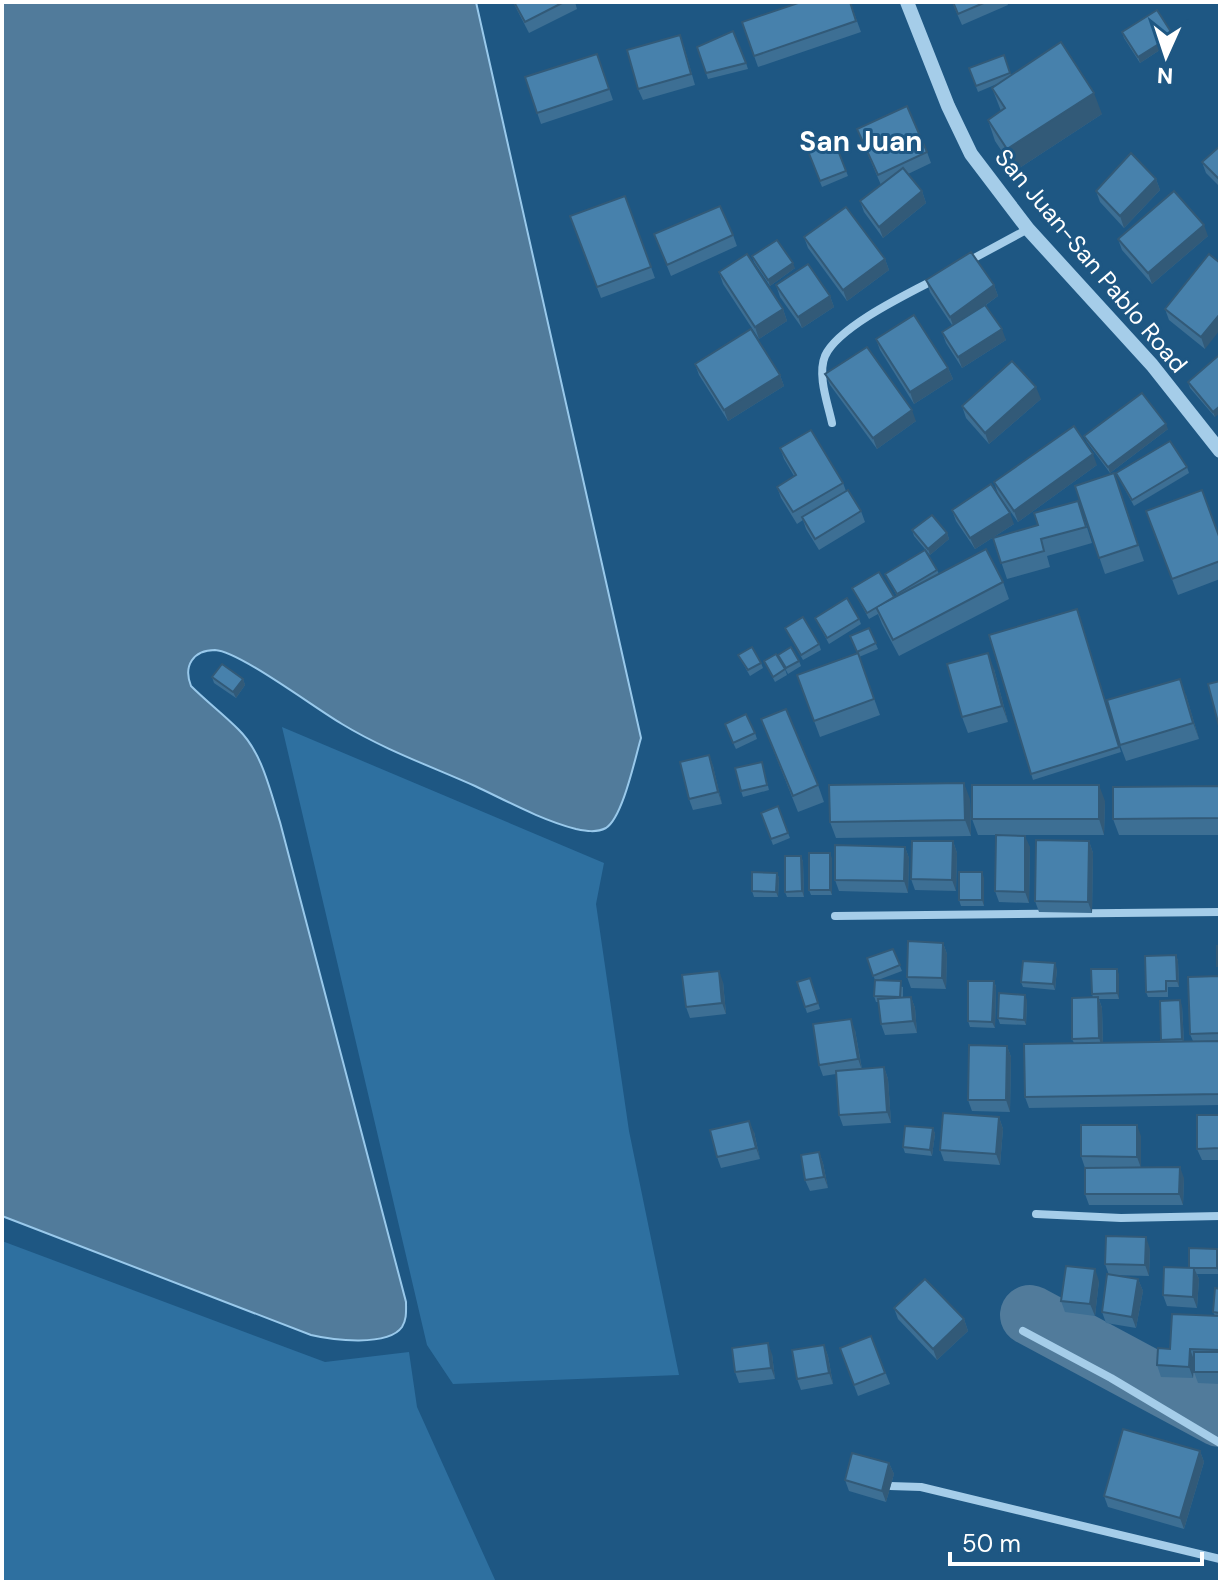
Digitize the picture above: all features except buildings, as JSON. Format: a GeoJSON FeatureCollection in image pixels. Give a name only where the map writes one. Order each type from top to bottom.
{"type":"FeatureCollection","features":[{"type":"Feature","properties":{"kind":"street","name":"San Juan-San Pablo Road"},"geometry":{"type":"LineString","coordinates":[[907,2],[948,106],[971,154],[1028,229],[1152,365],[1220,451]]}},
{"type":"Feature","properties":{"kind":"street"},"geometry":{"type":"LineString","coordinates":[[959,266],[1028,229]]}},
{"type":"Feature","properties":{"kind":"street"},"geometry":{"type":"LineString","coordinates":[[832,423],[823,382],[824,358],[836,341],[876,311],[945,274]]}},
{"type":"Feature","properties":{"kind":"street"},"geometry":{"type":"LineString","coordinates":[[835,916],[1220,912]]}},
{"type":"Feature","properties":{"kind":"street"},"geometry":{"type":"LineString","coordinates":[[1036,1214],[1121,1218],[1220,1216]]}},
{"type":"Feature","properties":{"kind":"street"},"geometry":{"type":"LineString","coordinates":[[1023,1331],[1099,1371],[1220,1443]]}},
{"type":"Feature","properties":{"kind":"street"},"geometry":{"type":"LineString","coordinates":[[890,1486],[921,1487],[1220,1559]]}},
{"type":"Feature","properties":{"kind":"shaded area"},"geometry":{"type":"Polygon","coordinates":[[[2,2],[476,2],[641,738],[618,812],[606,828],[595,831],[576,829],[537,815],[358,733],[259,670],[226,653],[215,650],[201,653],[192,660],[188,672],[191,686],[238,729],[253,749],[280,822],[406,1302],[402,1327],[385,1337],[345,1340],[311,1335],[2,1216],[2,2]]]}},
{"type":"Feature","properties":{"kind":"shaded area"},"geometry":{"type":"Polygon","coordinates":[[[282,727],[604,863],[596,904],[629,1131],[679,1375],[453,1384],[427,1345],[282,727]]]}},
{"type":"Feature","properties":{"kind":"shaded area"},"geometry":{"type":"Polygon","coordinates":[[[2,1241],[325,1362],[409,1352],[417,1407],[496,1582],[2,1582],[2,1241]]]}},
{"type":"Feature","properties":{"kind":"waterway"},"geometry":{"type":"LineString","coordinates":[[1030,1315],[1220,1417]]}},
{"type":"Feature","properties":{"kind":"district","name":"San Juan"},"geometry":{"type":"Point","coordinates":[861,141]}}]}
